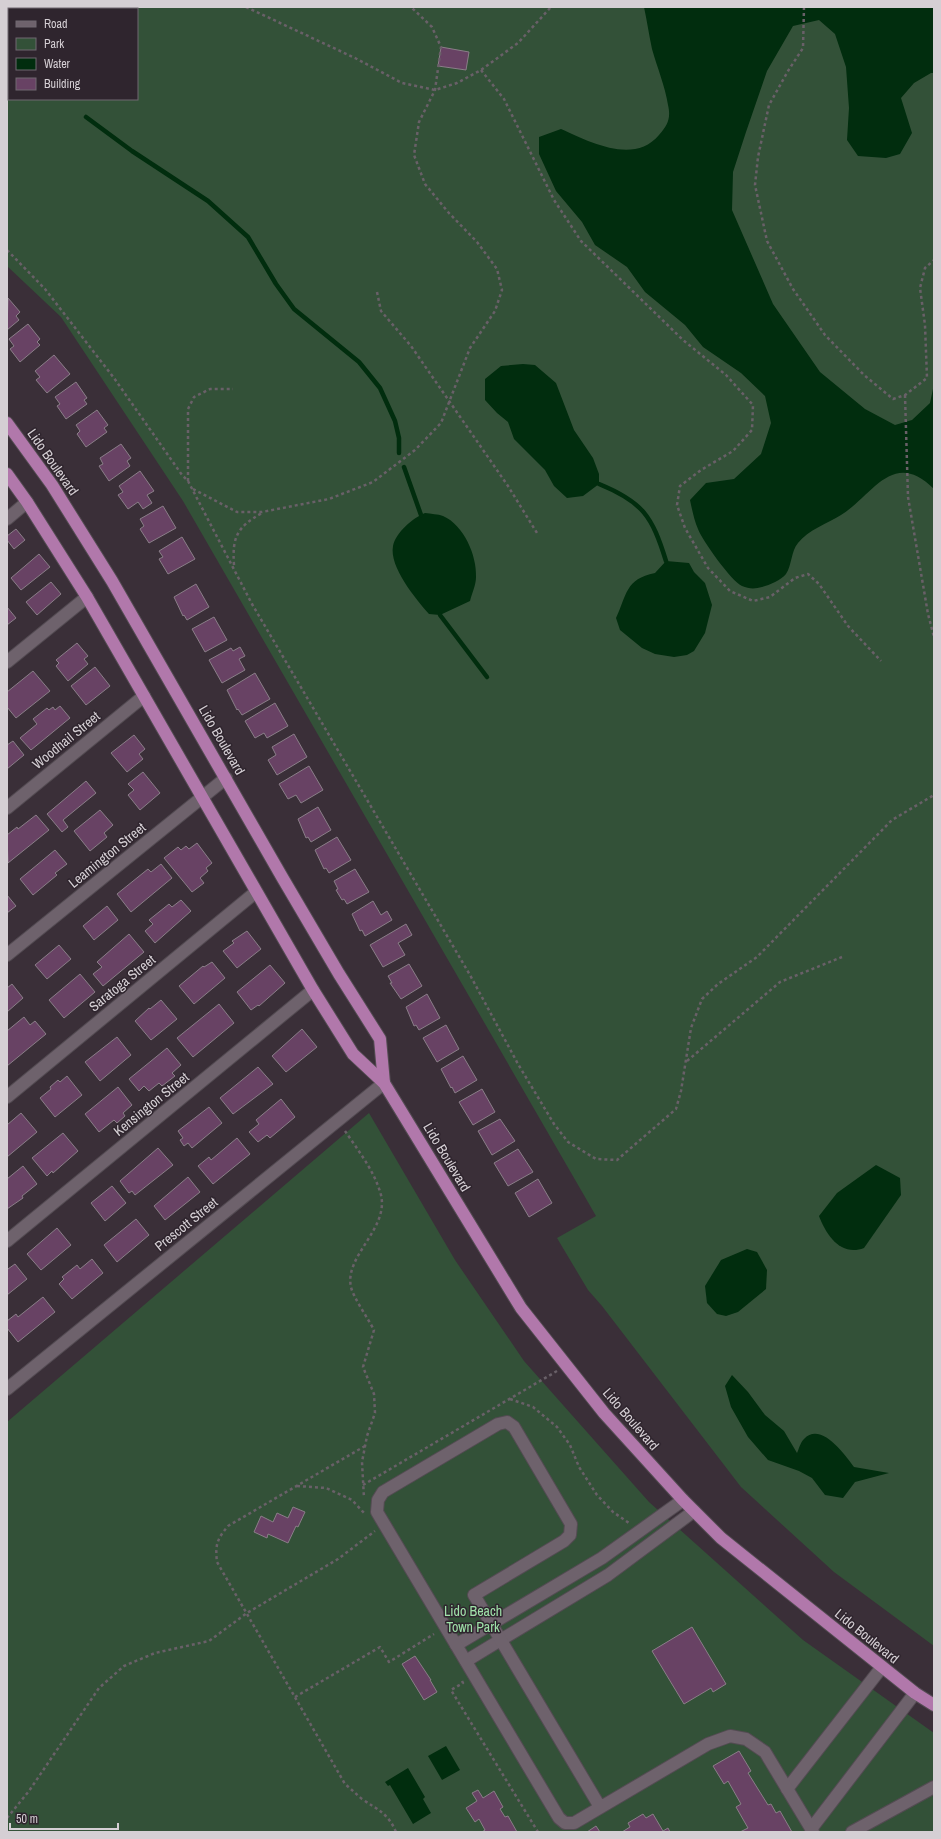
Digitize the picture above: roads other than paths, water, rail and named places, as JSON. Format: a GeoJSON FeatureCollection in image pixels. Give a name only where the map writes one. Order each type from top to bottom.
{"type":"FeatureCollection","features":[{"type":"Feature","properties":{"kind":"highway","name":"Lido Boulevard"},"geometry":{"type":"LineString","coordinates":[[7,423],[52,485],[112,581],[339,974],[380,1039],[384,1083]]}},
{"type":"Feature","properties":{"kind":"highway","name":"Lido Boulevard"},"geometry":{"type":"LineString","coordinates":[[7,474],[27,502],[87,597],[203,796],[256,892],[353,1054],[384,1083],[521,1308],[604,1412],[694,1511],[721,1538],[914,1693],[934,1705]]}},
{"type":"Feature","properties":{"kind":"street"},"geometry":{"type":"LineString","coordinates":[[7,519],[27,502]]}},
{"type":"Feature","properties":{"kind":"street"},"geometry":{"type":"LineString","coordinates":[[7,662],[87,597]]}},
{"type":"Feature","properties":{"kind":"street","name":"Woodhail Street"},"geometry":{"type":"LineString","coordinates":[[7,808],[144,696]]}},
{"type":"Feature","properties":{"kind":"street","name":"Leamington Street"},"geometry":{"type":"LineString","coordinates":[[7,955],[226,778]]}},
{"type":"Feature","properties":{"kind":"street","name":"Saratoga Street"},"geometry":{"type":"LineString","coordinates":[[7,1097],[256,892]]}},
{"type":"Feature","properties":{"kind":"street","name":"Kensington Street"},"geometry":{"type":"LineString","coordinates":[[7,1241],[314,990]]}},
{"type":"Feature","properties":{"kind":"street","name":"Prescott Street"},"geometry":{"type":"LineString","coordinates":[[7,1389],[384,1083]]}},
{"type":"Feature","properties":{"kind":"street"},"geometry":{"type":"LineString","coordinates":[[600,1807],[474,1595],[564,1541],[570,1535],[571,1524],[514,1427],[507,1422],[498,1424],[383,1492],[378,1500],[377,1512],[559,1818],[565,1823],[574,1823],[708,1744],[730,1736],[746,1739],[765,1752],[812,1830],[914,1693]]}},
{"type":"Feature","properties":{"kind":"street"},"geometry":{"type":"LineString","coordinates":[[456,1645],[602,1558],[684,1500]]}},
{"type":"Feature","properties":{"kind":"street"},"geometry":{"type":"LineString","coordinates":[[466,1661],[608,1575],[694,1511]]}},
{"type":"Feature","properties":{"kind":"street"},"geometry":{"type":"LineString","coordinates":[[787,1788],[882,1667]]}},
{"type":"Feature","properties":{"kind":"street"},"geometry":{"type":"LineString","coordinates":[[852,1832],[934,1787]]}},
{"type":"Feature","properties":{"kind":"water"},"geometry":{"type":"Polygon","coordinates":[[[644,7],[934,7],[934,73],[931,73],[914,83],[901,98],[912,133],[900,154],[886,158],[858,156],[847,140],[849,108],[846,67],[835,34],[819,20],[793,26],[767,71],[733,172],[732,210],[773,304],[820,372],[865,409],[895,425],[912,420],[930,403],[934,384],[934,489],[920,478],[907,473],[895,474],[884,479],[841,515],[802,538],[794,550],[786,574],[775,582],[759,588],[742,586],[731,577],[711,551],[698,529],[690,500],[706,483],[734,479],[761,454],[771,423],[765,396],[741,373],[703,347],[685,325],[645,292],[627,267],[595,245],[582,222],[556,191],[539,154],[539,137],[561,129],[598,145],[625,150],[637,149],[649,144],[665,128],[669,118],[669,110],[665,91],[652,49],[644,7]]]}},
{"type":"Feature","properties":{"kind":"water"},"geometry":{"type":"Polygon","coordinates":[[[523,364],[535,365],[556,383],[574,430],[593,458],[599,474],[599,484],[583,496],[567,498],[554,486],[545,470],[514,439],[508,422],[485,400],[485,379],[501,366],[523,364]]]}},
{"type":"Feature","properties":{"kind":"water"},"geometry":{"type":"Polygon","coordinates":[[[425,513],[443,516],[457,526],[468,542],[472,551],[476,569],[475,583],[470,601],[440,615],[429,614],[417,600],[399,573],[393,554],[393,546],[401,531],[415,518],[425,513]]]}},
{"type":"Feature","properties":{"kind":"water"},"geometry":{"type":"Polygon","coordinates":[[[666,561],[689,563],[694,572],[705,583],[712,605],[705,633],[694,651],[687,655],[674,657],[655,654],[642,648],[620,630],[616,618],[625,595],[632,584],[638,579],[655,573],[666,561]]]}},
{"type":"Feature","properties":{"kind":"water"},"geometry":{"type":"Polygon","coordinates":[[[876,1165],[900,1178],[901,1195],[864,1248],[856,1250],[842,1247],[830,1237],[819,1216],[837,1193],[876,1165]]]}},
{"type":"Feature","properties":{"kind":"water"},"geometry":{"type":"Polygon","coordinates":[[[747,1249],[757,1252],[767,1270],[766,1289],[738,1312],[726,1316],[717,1314],[707,1303],[705,1286],[721,1260],[747,1249]]]}},
{"type":"Feature","properties":{"kind":"water"},"geometry":{"type":"Polygon","coordinates":[[[732,1375],[748,1392],[765,1415],[784,1431],[797,1453],[804,1439],[811,1435],[818,1434],[825,1437],[839,1448],[854,1467],[889,1473],[855,1482],[843,1498],[825,1495],[812,1478],[799,1471],[768,1460],[748,1437],[731,1407],[725,1386],[732,1375]]]}},
{"type":"Feature","properties":{"kind":"water"},"geometry":{"type":"Polygon","coordinates":[[[446,1746],[460,1770],[442,1780],[428,1756],[446,1746]]]}},
{"type":"Feature","properties":{"kind":"water"},"geometry":{"type":"Polygon","coordinates":[[[408,1768],[425,1797],[423,1799],[431,1813],[413,1824],[390,1785],[388,1786],[385,1782],[408,1768]]]}},
{"type":"Feature","properties":{"kind":"waterway"},"geometry":{"type":"LineString","coordinates":[[86,117],[132,151],[208,201],[248,237],[276,284],[294,309],[359,362],[380,388],[395,421],[399,438],[399,453]]}},
{"type":"Feature","properties":{"kind":"waterway"},"geometry":{"type":"LineString","coordinates":[[404,467],[421,515]]}},
{"type":"Feature","properties":{"kind":"waterway"},"geometry":{"type":"LineString","coordinates":[[599,484],[626,497],[644,512],[656,533],[666,561]]}},
{"type":"Feature","properties":{"kind":"waterway"},"geometry":{"type":"LineString","coordinates":[[440,615],[487,677]]}},
{"type":"Feature","properties":{"kind":"park label","name":"Lido Beach Town Park"},"geometry":{"type":"Point","coordinates":[473,1620]}}]}
